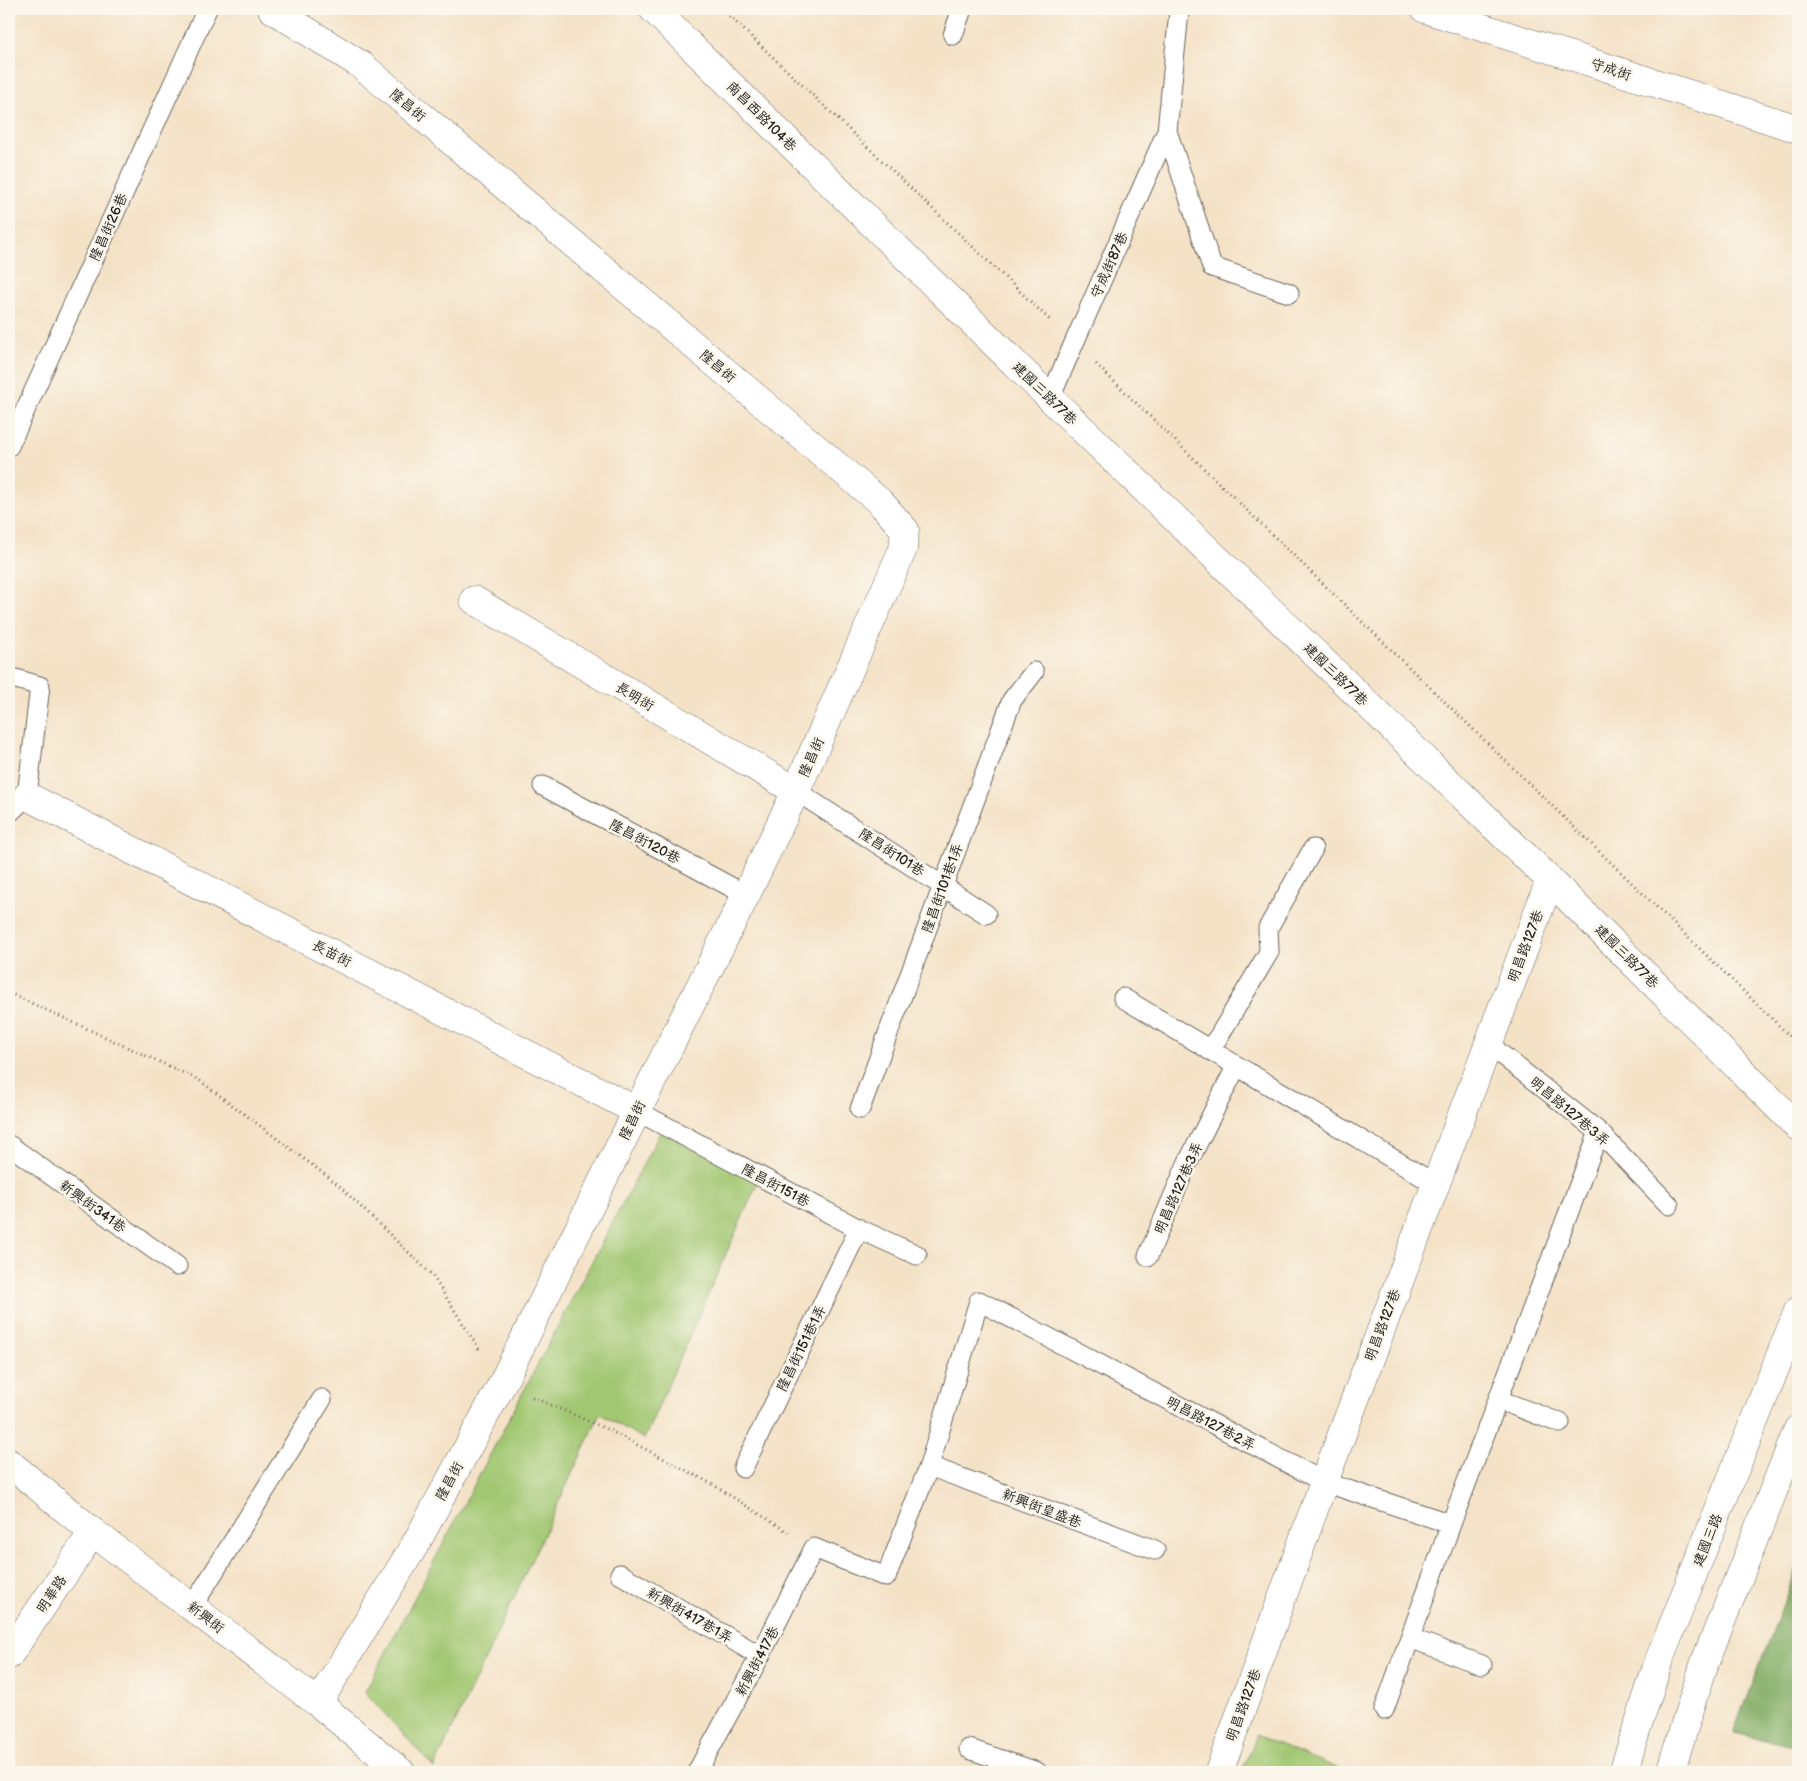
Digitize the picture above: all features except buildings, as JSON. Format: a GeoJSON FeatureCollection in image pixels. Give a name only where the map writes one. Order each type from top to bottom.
{"type":"FeatureCollection","features":[{"type":"Feature","properties":{"kind":"street","name":"隆昌街"},"geometry":{"type":"LineString","coordinates":[[272,9],[360,65],[880,502],[904,530],[903,548],[796,791],[502,1384],[416,1543],[318,1702]]}},
{"type":"Feature","properties":{"kind":"street","name":"南昌西路104巷"},"geometry":{"type":"LineString","coordinates":[[652,9],[871,224]]}},
{"type":"Feature","properties":{"kind":"street","name":"守成街"},"geometry":{"type":"LineString","coordinates":[[1424,9],[1798,129]]}},
{"type":"Feature","properties":{"kind":"street","name":"建國三路77巷"},"geometry":{"type":"LineString","coordinates":[[871,224],[1550,880],[1798,1127]]}},
{"type":"Feature","properties":{"kind":"street","name":"長明街"},"geometry":{"type":"LineString","coordinates":[[474,600],[796,791]]}},
{"type":"Feature","properties":{"kind":"street","name":"長苗街"},"geometry":{"type":"LineString","coordinates":[[18,804],[636,1111]]}},
{"type":"Feature","properties":{"kind":"street","name":"明昌路127巷"},"geometry":{"type":"LineString","coordinates":[[1219,1772],[1324,1482],[1550,880]]}},
{"type":"Feature","properties":{"kind":"street","name":"建國三路"},"geometry":{"type":"LineString","coordinates":[[1623,1772],[1659,1660],[1798,1311]]}},
{"type":"Feature","properties":{"kind":"street"},"geometry":{"type":"LineString","coordinates":[[1670,1772],[1705,1662],[1798,1429]]}},
{"type":"Feature","properties":{"kind":"street","name":"新興街"},"geometry":{"type":"LineString","coordinates":[[9,1463],[93,1532],[318,1702],[401,1772]]}},
{"type":"Feature","properties":{"kind":"street","name":"明華路"},"geometry":{"type":"LineString","coordinates":[[9,1656],[93,1532]]}},
{"type":"Feature","properties":{"kind":"lane","name":"隆昌街26巷"},"geometry":{"type":"LineString","coordinates":[[9,446],[207,9]]}},
{"type":"Feature","properties":{"kind":"lane"},"geometry":{"type":"LineString","coordinates":[[953,34],[962,9]]}},
{"type":"Feature","properties":{"kind":"lane","name":"守成街87巷"},"geometry":{"type":"LineString","coordinates":[[1050,398],[1167,131],[1179,12],[1181,9]]}},
{"type":"Feature","properties":{"kind":"lane","name":"守成街87巷"},"geometry":{"type":"LineString","coordinates":[[1167,131],[1212,267],[1289,293]]}},
{"type":"Feature","properties":{"kind":"lane","name":"隆昌街101巷1弄"},"geometry":{"type":"LineString","coordinates":[[860,1109],[1012,700],[1034,672]]}},
{"type":"Feature","properties":{"kind":"lane"},"geometry":{"type":"LineString","coordinates":[[9,677],[40,686],[18,804]]}},
{"type":"Feature","properties":{"kind":"lane","name":"隆昌街120巷"},"geometry":{"type":"LineString","coordinates":[[544,786],[746,895]]}},
{"type":"Feature","properties":{"kind":"lane","name":"隆昌街101巷"},"geometry":{"type":"LineString","coordinates":[[796,791],[986,914]]}},
{"type":"Feature","properties":{"kind":"lane"},"geometry":{"type":"LineString","coordinates":[[1208,1050],[1219,1036],[1269,952],[1268,928],[1313,848]]}},
{"type":"Feature","properties":{"kind":"lane"},"geometry":{"type":"LineString","coordinates":[[1123,998],[1435,1184]]}},
{"type":"Feature","properties":{"kind":"lane","name":"明昌路127巷3弄"},"geometry":{"type":"LineString","coordinates":[[1488,1044],[1599,1132],[1669,1204]]}},
{"type":"Feature","properties":{"kind":"lane","name":"明昌路127巷3弄"},"geometry":{"type":"LineString","coordinates":[[1148,1256],[1187,1164],[1236,1067]]}},
{"type":"Feature","properties":{"kind":"lane","name":"隆昌街151巷"},"geometry":{"type":"LineString","coordinates":[[636,1111],[859,1229],[917,1255]]}},
{"type":"Feature","properties":{"kind":"lane"},"geometry":{"type":"LineString","coordinates":[[1384,1710],[1451,1524],[1599,1132]]}},
{"type":"Feature","properties":{"kind":"lane","name":"新興街341巷"},"geometry":{"type":"LineString","coordinates":[[9,1145],[177,1266]]}},
{"type":"Feature","properties":{"kind":"lane","name":"隆昌街151巷1弄"},"geometry":{"type":"LineString","coordinates":[[744,1468],[859,1229]]}},
{"type":"Feature","properties":{"kind":"lane","name":"明昌路127巷2弄"},"geometry":{"type":"LineString","coordinates":[[929,1466],[980,1302],[1324,1482],[1451,1524]]}},
{"type":"Feature","properties":{"kind":"lane"},"geometry":{"type":"LineString","coordinates":[[192,1607],[322,1399]]}},
{"type":"Feature","properties":{"kind":"lane"},"geometry":{"type":"LineString","coordinates":[[1499,1400],[1560,1423]]}},
{"type":"Feature","properties":{"kind":"lane"},"geometry":{"type":"LineString","coordinates":[[814,1548],[886,1577],[929,1466]]}},
{"type":"Feature","properties":{"kind":"lane","name":"新興街皇盛巷"},"geometry":{"type":"LineString","coordinates":[[929,1466],[1155,1550]]}},
{"type":"Feature","properties":{"kind":"lane","name":"新興街417巷"},"geometry":{"type":"LineString","coordinates":[[697,1772],[760,1656],[814,1548]]}},
{"type":"Feature","properties":{"kind":"lane","name":"新興街417巷1弄"},"geometry":{"type":"LineString","coordinates":[[620,1574],[760,1656]]}},
{"type":"Feature","properties":{"kind":"lane"},"geometry":{"type":"LineString","coordinates":[[1410,1638],[1482,1665]]}},
{"type":"Feature","properties":{"kind":"lane"},"geometry":{"type":"LineString","coordinates":[[969,1749],[1037,1772]]}},
{"type":"Feature","properties":{"kind":"path"},"geometry":{"type":"LineString","coordinates":[[722,9],[1074,343],[1798,1044]]}},
{"type":"Feature","properties":{"kind":"path"},"geometry":{"type":"LineString","coordinates":[[9,993],[200,1080],[335,1182],[432,1275],[502,1384],[618,1434],[712,1484],[814,1548]]}},
{"type":"Feature","properties":{"kind":"green space"},"geometry":{"type":"Polygon","coordinates":[[[666,1121],[761,1175],[644,1439],[600,1414],[434,1768],[365,1692],[666,1121]]]}},
{"type":"Feature","properties":{"kind":"green space"},"geometry":{"type":"Polygon","coordinates":[[[1798,1565],[1798,1747],[1734,1733],[1798,1565]]]}},
{"type":"Feature","properties":{"kind":"green space"},"geometry":{"type":"Polygon","coordinates":[[[1257,1735],[1347,1772],[1242,1772],[1257,1735]]]}}]}
